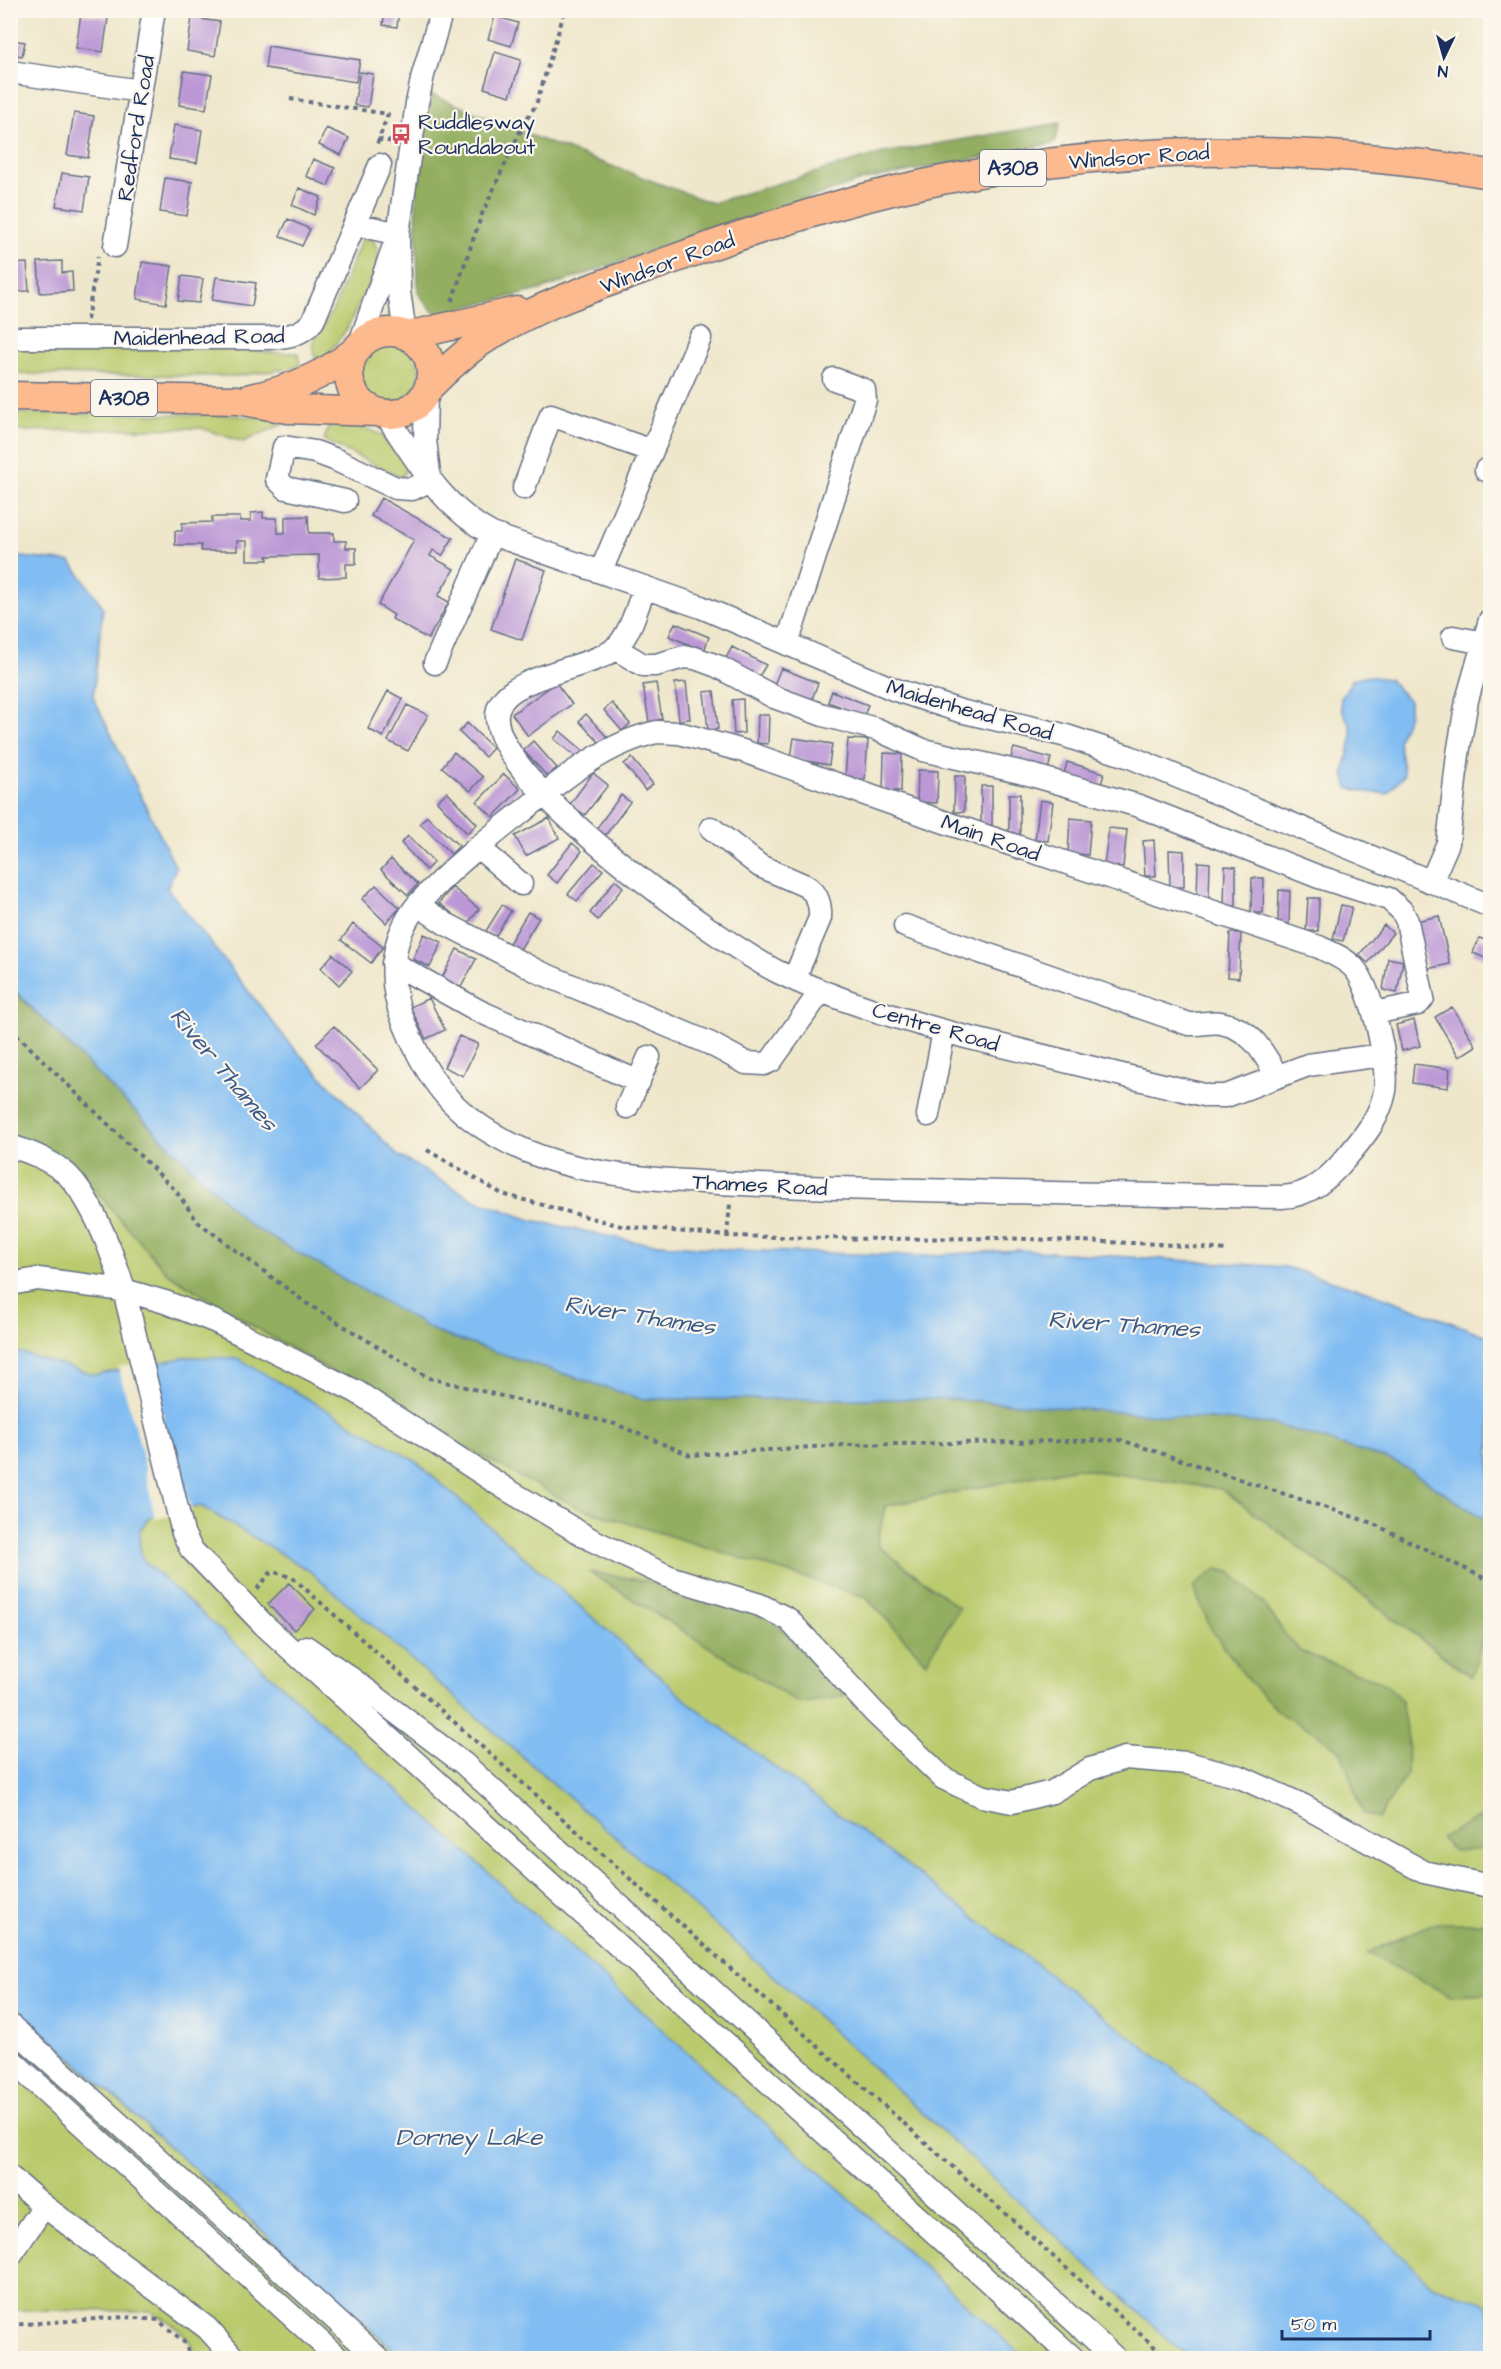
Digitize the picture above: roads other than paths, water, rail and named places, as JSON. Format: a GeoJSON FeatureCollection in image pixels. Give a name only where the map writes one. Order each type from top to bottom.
{"type":"FeatureCollection","features":[{"type":"Feature","properties":{"kind":"main road","name":"Windsor Road"},"geometry":{"type":"LineString","coordinates":[[406,335],[554,303],[712,245],[811,213],[916,186],[1019,167],[1125,155],[1232,150],[1340,155],[1491,174]]}},
{"type":"Feature","properties":{"kind":"main road","name":"Windsor Road"},"geometry":{"type":"LineString","coordinates":[[427,391],[479,343],[554,303]]}},
{"type":"Feature","properties":{"kind":"main road"},"geometry":{"type":"LineString","coordinates":[[393,332],[406,335],[422,348],[429,359],[431,372],[427,391],[408,410],[381,413],[363,405],[351,386],[348,372],[357,348],[368,338],[381,333],[393,332]]}},
{"type":"Feature","properties":{"kind":"main road","name":"A308"},"geometry":{"type":"LineString","coordinates":[[237,400],[273,393],[302,384],[328,371],[357,348]]}},
{"type":"Feature","properties":{"kind":"main road","name":"A308"},"geometry":{"type":"LineString","coordinates":[[10,396],[237,400],[288,409],[381,413]]}},
{"type":"Feature","properties":{"kind":"street","name":"Redford Road"},"geometry":{"type":"LineString","coordinates":[[115,246],[154,10]]}},
{"type":"Feature","properties":{"kind":"street"},"geometry":{"type":"LineString","coordinates":[[406,335],[399,291],[399,234],[417,104],[442,10]]}},
{"type":"Feature","properties":{"kind":"street"},"geometry":{"type":"LineString","coordinates":[[10,72],[141,91]]}},
{"type":"Feature","properties":{"kind":"street","name":"Maidenhead Road"},"geometry":{"type":"LineString","coordinates":[[10,338],[267,338],[299,334],[313,321],[380,165]]}},
{"type":"Feature","properties":{"kind":"street"},"geometry":{"type":"LineString","coordinates":[[355,224],[399,234]]}},
{"type":"Feature","properties":{"kind":"street"},"geometry":{"type":"LineString","coordinates":[[357,348],[399,234]]}},
{"type":"Feature","properties":{"kind":"street"},"geometry":{"type":"LineString","coordinates":[[601,571],[700,338]]}},
{"type":"Feature","properties":{"kind":"street"},"geometry":{"type":"LineString","coordinates":[[787,644],[865,400],[864,390],[834,379]]}},
{"type":"Feature","properties":{"kind":"street"},"geometry":{"type":"LineString","coordinates":[[345,501],[286,488],[277,479],[284,447],[315,452],[396,488],[412,489],[431,480],[425,440],[427,391]]}},
{"type":"Feature","properties":{"kind":"street","name":"Maidenhead Road"},"geometry":{"type":"LineString","coordinates":[[381,413],[455,509],[466,519],[492,534],[645,587],[927,701],[1063,735],[1130,757],[1491,906]]}},
{"type":"Feature","properties":{"kind":"street"},"geometry":{"type":"LineString","coordinates":[[524,488],[552,415],[652,451]]}},
{"type":"Feature","properties":{"kind":"street"},"geometry":{"type":"LineString","coordinates":[[435,663],[492,534]]}},
{"type":"Feature","properties":{"kind":"street"},"geometry":{"type":"LineString","coordinates":[[645,587],[626,633],[615,648],[643,665],[656,665],[684,657],[706,661],[774,697],[798,706],[876,729],[938,754],[1028,774],[1139,806],[1319,877],[1389,899],[1402,911],[1407,921],[1423,998],[1421,1002],[1413,1006],[1374,1013]]}},
{"type":"Feature","properties":{"kind":"street"},"geometry":{"type":"LineString","coordinates":[[1431,882],[1448,843],[1458,754],[1467,700],[1491,620]]}},
{"type":"Feature","properties":{"kind":"street"},"geometry":{"type":"LineString","coordinates":[[1452,637],[1484,644]]}},
{"type":"Feature","properties":{"kind":"street","name":"Centre Road"},"geometry":{"type":"LineString","coordinates":[[615,648],[607,654],[559,670],[513,692],[500,705],[497,720],[505,740],[525,772],[544,794],[608,853],[671,904],[730,944],[794,980],[944,1032],[1208,1096],[1227,1096],[1314,1064],[1382,1055]]}},
{"type":"Feature","properties":{"kind":"street","name":"Main Road"},"geometry":{"type":"LineString","coordinates":[[544,794],[595,760],[646,735],[668,732],[699,738],[1319,947],[1346,961],[1354,968],[1367,988],[1382,1055]]}},
{"type":"Feature","properties":{"kind":"street","name":"Thames Road"},"geometry":{"type":"LineString","coordinates":[[544,794],[478,847],[418,905],[402,927],[393,963],[394,990],[398,1006],[427,1073],[448,1099],[483,1127],[525,1150],[569,1165],[618,1174],[732,1184],[1019,1193],[1291,1197],[1310,1190],[1330,1176],[1372,1124],[1385,1091],[1382,1055]]}},
{"type":"Feature","properties":{"kind":"street"},"geometry":{"type":"LineString","coordinates":[[711,828],[771,873],[813,890],[818,899],[820,918],[794,980]]}},
{"type":"Feature","properties":{"kind":"street"},"geometry":{"type":"LineString","coordinates":[[478,847],[521,884]]}},
{"type":"Feature","properties":{"kind":"street"},"geometry":{"type":"LineString","coordinates":[[418,905],[446,924],[518,962],[709,1043],[747,1063],[764,1064],[777,1055],[821,991]]}},
{"type":"Feature","properties":{"kind":"street"},"geometry":{"type":"LineString","coordinates":[[905,926],[1189,1024],[1221,1023],[1240,1029],[1254,1040],[1277,1076]]}},
{"type":"Feature","properties":{"kind":"street"},"geometry":{"type":"LineString","coordinates":[[393,963],[479,1011],[639,1082]]}},
{"type":"Feature","properties":{"kind":"street"},"geometry":{"type":"LineString","coordinates":[[928,1115],[944,1032]]}},
{"type":"Feature","properties":{"kind":"street"},"geometry":{"type":"LineString","coordinates":[[627,1107],[649,1057]]}},
{"type":"Feature","properties":{"kind":"street"},"geometry":{"type":"LineString","coordinates":[[10,1146],[38,1154],[73,1181],[111,1249],[124,1290],[183,1533],[191,1550],[248,1600],[463,1763],[1115,2358]]}},
{"type":"Feature","properties":{"kind":"street"},"geometry":{"type":"LineString","coordinates":[[10,1284],[38,1279],[124,1290],[165,1302],[214,1321],[357,1392],[525,1500],[592,1540],[672,1578],[760,1605],[788,1619],[874,1712],[943,1778],[981,1796],[1012,1802],[1052,1792],[1090,1769],[1125,1758],[1187,1763],[1240,1777],[1302,1805],[1424,1872],[1491,1886]]}},
{"type":"Feature","properties":{"kind":"street"},"geometry":{"type":"LineString","coordinates":[[248,1600],[273,1633],[1073,2358]]}},
{"type":"Feature","properties":{"kind":"street"},"geometry":{"type":"LineString","coordinates":[[10,2025],[378,2358]]}},
{"type":"Feature","properties":{"kind":"street"},"geometry":{"type":"LineString","coordinates":[[10,2059],[338,2358]]}},
{"type":"Feature","properties":{"kind":"street"},"geometry":{"type":"LineString","coordinates":[[10,2177],[44,2206],[207,2328],[234,2358]]}},
{"type":"Feature","properties":{"kind":"street"},"geometry":{"type":"LineString","coordinates":[[10,2256],[44,2206]]}},
{"type":"Feature","properties":{"kind":"water","name":"River Thames"},"geometry":{"type":"Polygon","coordinates":[[[11,556],[71,562],[103,607],[93,697],[176,868],[167,888],[290,1044],[397,1155],[473,1199],[531,1220],[636,1242],[733,1250],[921,1256],[1019,1250],[1286,1267],[1370,1292],[1490,1337],[1490,1523],[1399,1463],[1274,1424],[956,1399],[642,1399],[438,1333],[248,1224],[11,987],[11,556]]]}},
{"type":"Feature","properties":{"kind":"water"},"geometry":{"type":"Polygon","coordinates":[[[1364,676],[1389,679],[1409,701],[1409,714],[1398,740],[1404,775],[1387,794],[1348,788],[1344,773],[1352,735],[1341,708],[1341,698],[1353,679],[1364,676]]]}},
{"type":"Feature","properties":{"kind":"water","name":"Dorney Lake"},"geometry":{"type":"Polygon","coordinates":[[[11,1350],[95,1375],[188,1357],[237,1358],[414,1460],[693,1706],[901,1861],[1339,2196],[1432,2285],[1484,2303],[1490,2315],[1490,2358],[1189,2358],[767,1970],[310,1571],[201,1506],[149,1517],[139,1531],[140,1554],[146,1563],[1025,2358],[403,2358],[11,2003],[11,1350]]]}},
{"type":"Feature","properties":{"kind":"place","name":"Ruddlesway Roundabout"},"geometry":{"type":"Point","coordinates":[401,134]}}]}
